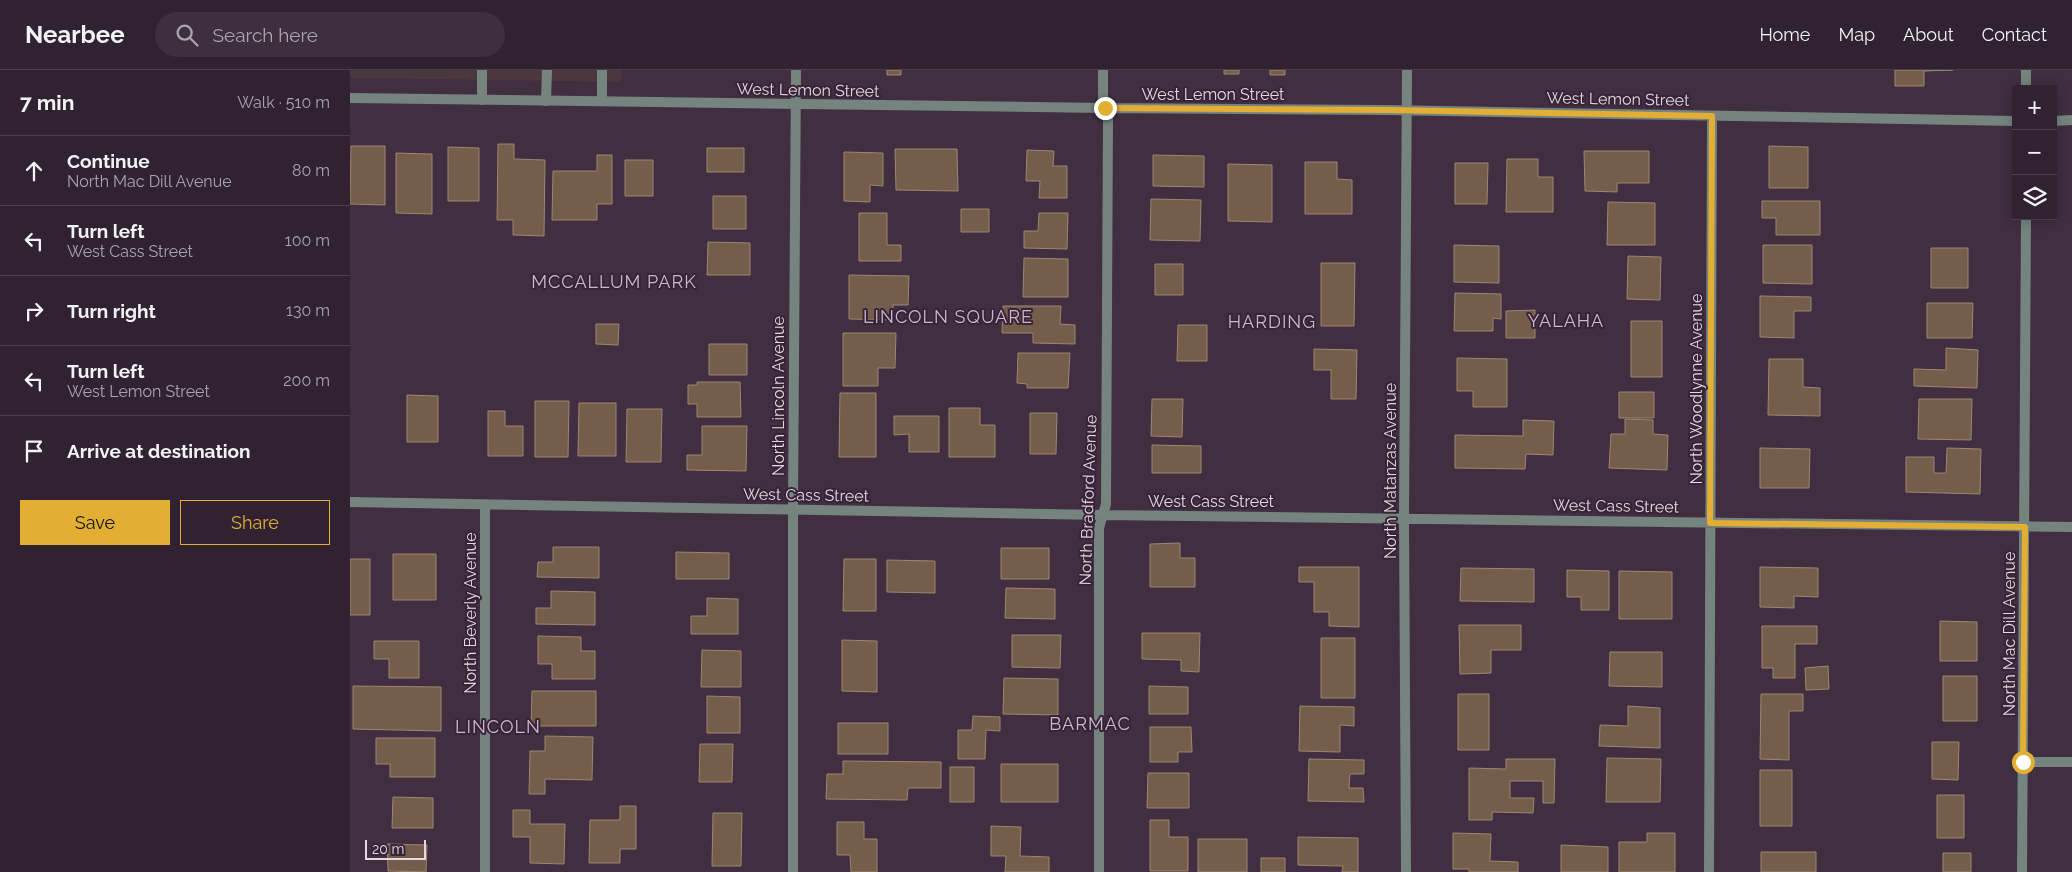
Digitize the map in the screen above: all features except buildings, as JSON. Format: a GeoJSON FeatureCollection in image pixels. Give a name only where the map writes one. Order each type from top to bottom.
{"type":"FeatureCollection","features":[{"type":"Feature","properties":{"kind":"street"},"geometry":{"type":"LineString","coordinates":[[482,70],[482,100]]}},
{"type":"Feature","properties":{"kind":"street"},"geometry":{"type":"LineString","coordinates":[[546,101],[547,70]]}},
{"type":"Feature","properties":{"kind":"street"},"geometry":{"type":"LineString","coordinates":[[602,70],[602,102]]}},
{"type":"Feature","properties":{"kind":"street","name":"North Lincoln Avenue"},"geometry":{"type":"LineString","coordinates":[[793,872],[792,509],[796,70]]}},
{"type":"Feature","properties":{"kind":"street","name":"North Bradford Avenue"},"geometry":{"type":"LineString","coordinates":[[1099,872],[1099,528],[1106,504],[1108,314],[1108,117],[1105,108],[1103,70]]}},
{"type":"Feature","properties":{"kind":"street","name":"North Matanzas Avenue"},"geometry":{"type":"LineString","coordinates":[[1406,872],[1404,517],[1407,70]]}},
{"type":"Feature","properties":{"kind":"street"},"geometry":{"type":"LineString","coordinates":[[2026,70],[2026,85]]}},
{"type":"Feature","properties":{"kind":"street","name":"West Lemon Street"},"geometry":{"type":"LineString","coordinates":[[350,98],[1407,110],[2012,120]]}},
{"type":"Feature","properties":{"kind":"street","name":"North Woodlynne Avenue"},"geometry":{"type":"LineString","coordinates":[[1709,872],[1712,116]]}},
{"type":"Feature","properties":{"kind":"street"},"geometry":{"type":"LineString","coordinates":[[2057,121],[2072,120]]}},
{"type":"Feature","properties":{"kind":"street","name":"North Mac Dill Avenue"},"geometry":{"type":"LineString","coordinates":[[2022,872],[2026,220]]}},
{"type":"Feature","properties":{"kind":"street","name":"West Cass Street"},"geometry":{"type":"LineString","coordinates":[[350,502],[1103,515],[1404,517],[2072,527]]}},
{"type":"Feature","properties":{"kind":"street","name":"North Beverly Avenue"},"geometry":{"type":"LineString","coordinates":[[484,505],[485,872]]}},
{"type":"Feature","properties":{"kind":"street"},"geometry":{"type":"LineString","coordinates":[[2023,762],[2072,762]]}},
{"type":"Feature","properties":{"kind":"shaded area"},"geometry":{"type":"Polygon","coordinates":[[[350,70],[622,70],[621,82],[350,78],[350,70]]]}},
{"type":"Feature","properties":{"kind":"district","name":"MCCALLUM PARK"},"geometry":{"type":"Point","coordinates":[614,281]}},
{"type":"Feature","properties":{"kind":"district","name":"LINCOLN SQUARE"},"geometry":{"type":"Point","coordinates":[948,316]}},
{"type":"Feature","properties":{"kind":"district","name":"YALAHA"},"geometry":{"type":"Point","coordinates":[1566,320]}},
{"type":"Feature","properties":{"kind":"district","name":"HARDING"},"geometry":{"type":"Point","coordinates":[1272,321]}},
{"type":"Feature","properties":{"kind":"district","name":"BARMAC"},"geometry":{"type":"Point","coordinates":[1090,723]}},
{"type":"Feature","properties":{"kind":"district","name":"LINCOLN"},"geometry":{"type":"Point","coordinates":[498,726]}},
{"type":"Feature","properties":{"kind":"route"},"geometry":{"type":"LineString","coordinates":[[1105,108],[1407,110],[1712,116],[1710,523],[2025,527],[2023,762]]}}]}
